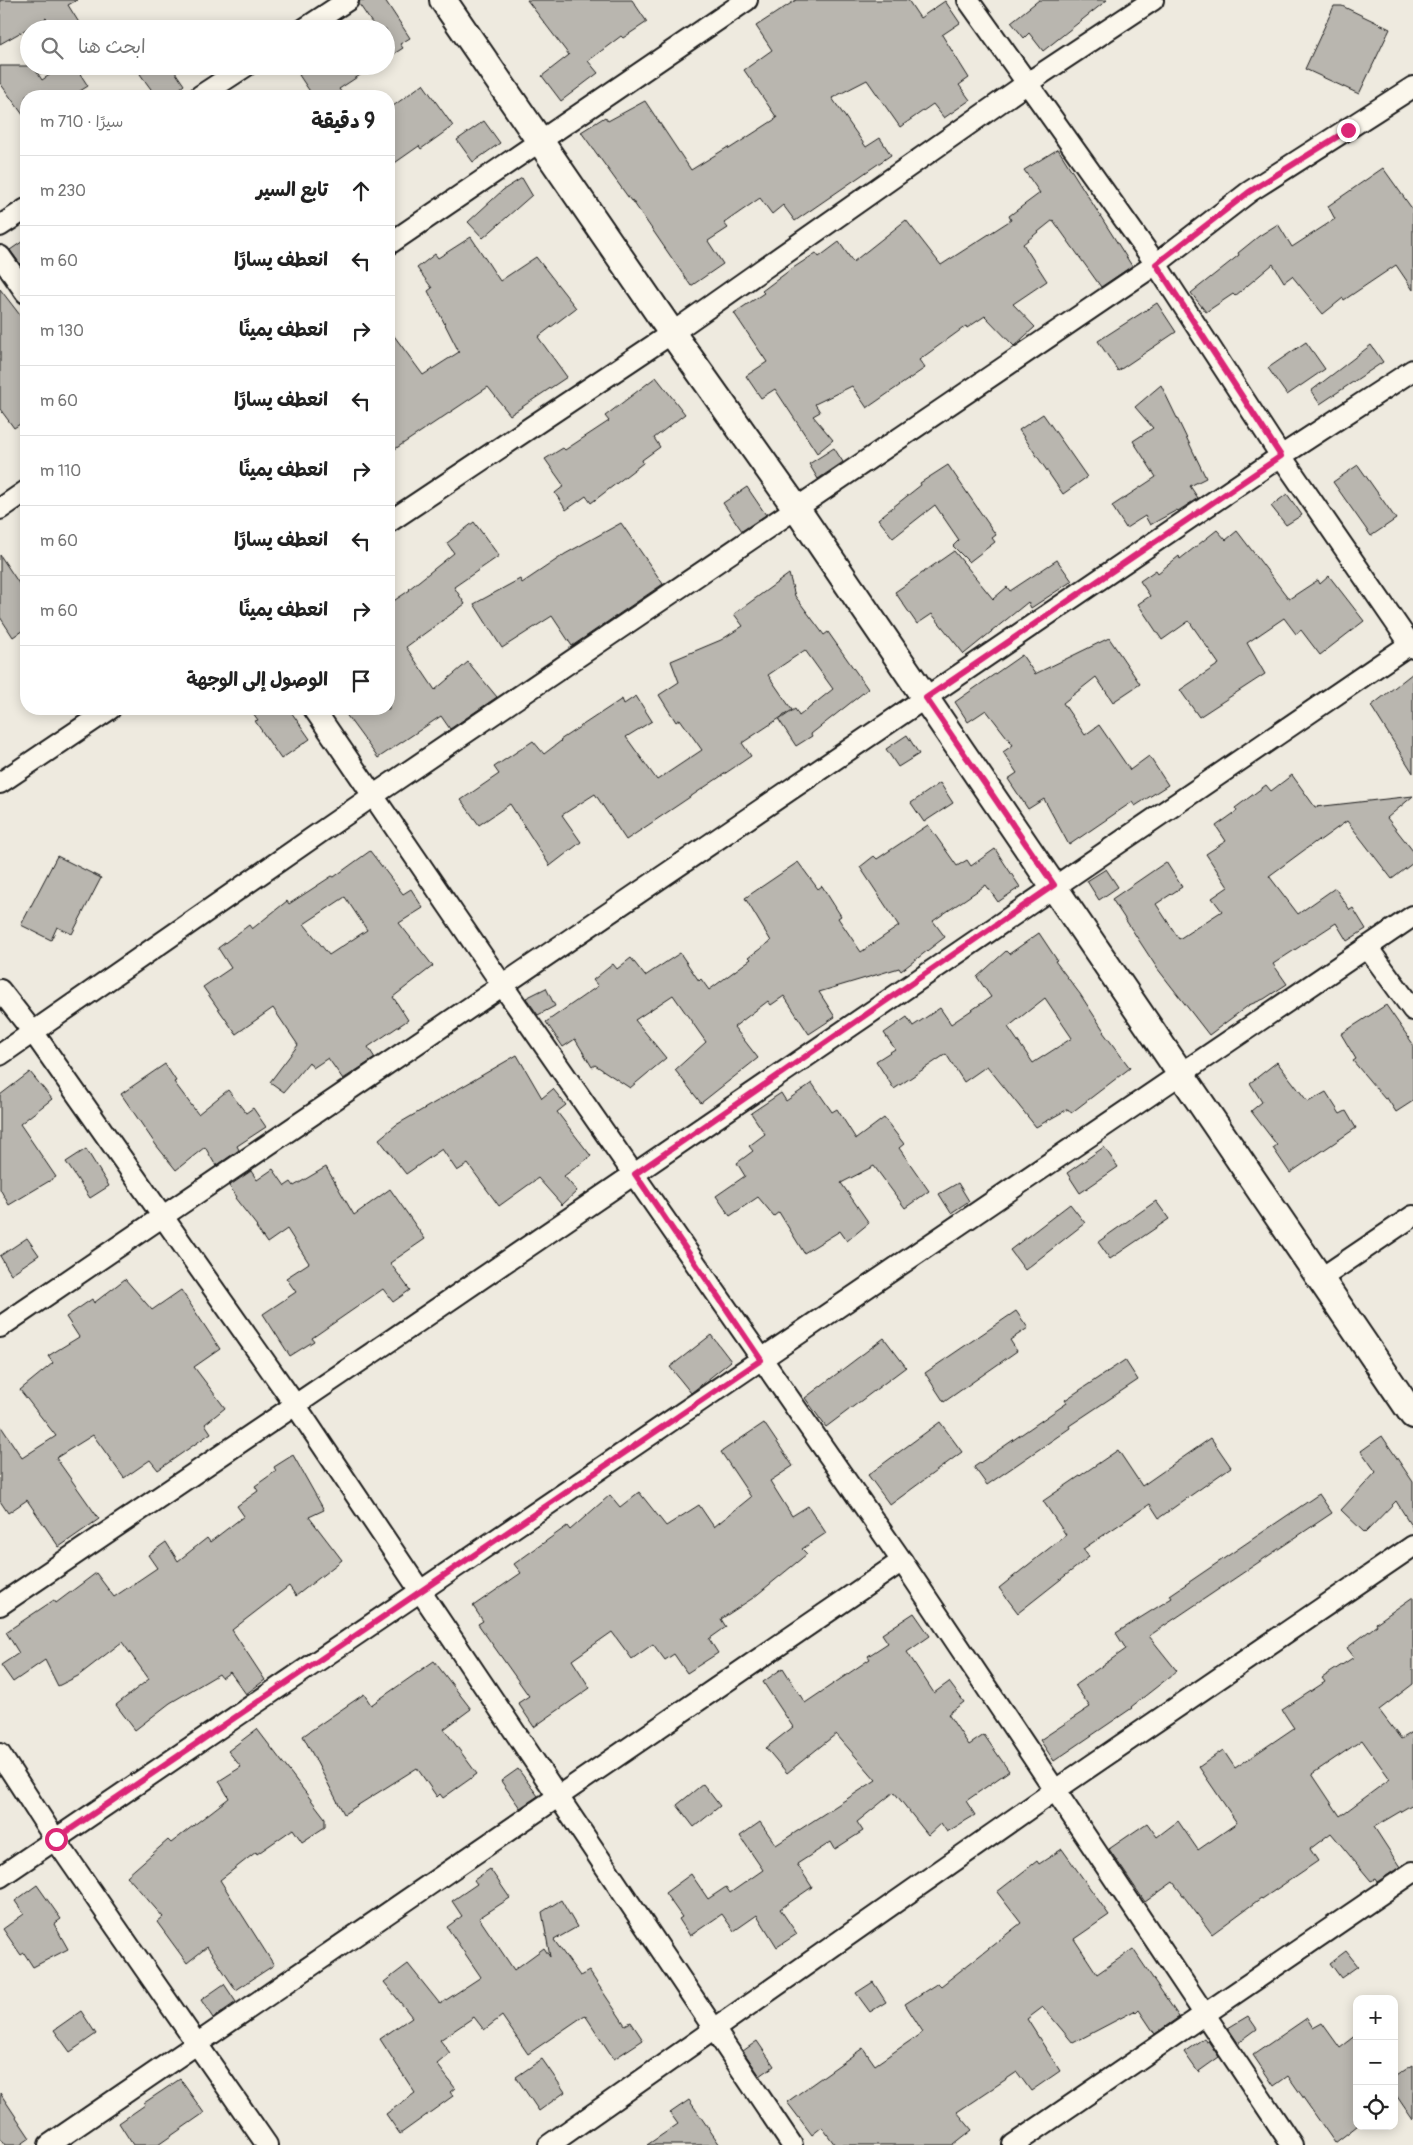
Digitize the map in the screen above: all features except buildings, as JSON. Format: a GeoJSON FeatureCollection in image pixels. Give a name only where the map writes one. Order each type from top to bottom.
{"type":"FeatureCollection","features":[{"type":"Feature","properties":{"kind":"street"},"geometry":{"type":"LineString","coordinates":[[318,20],[348,0]]}},
{"type":"Feature","properties":{"kind":"street"},"geometry":{"type":"LineString","coordinates":[[443,0],[672,333],[796,508],[1413,1415]]}},
{"type":"Feature","properties":{"kind":"street"},"geometry":{"type":"LineString","coordinates":[[395,240],[747,0]]}},
{"type":"Feature","properties":{"kind":"street"},"geometry":{"type":"LineString","coordinates":[[0,1605],[296,1406],[1054,885],[1412,644],[1281,456],[1156,264],[968,0]]}},
{"type":"Feature","properties":{"kind":"street"},"geometry":{"type":"LineString","coordinates":[[395,518],[672,333],[1026,84],[1153,0]]}},
{"type":"Feature","properties":{"kind":"street"},"geometry":{"type":"LineString","coordinates":[[209,90],[232,75]]}},
{"type":"Feature","properties":{"kind":"street"},"geometry":{"type":"LineString","coordinates":[[0,1055],[374,795],[1156,264],[1249,192],[1413,87]]}},
{"type":"Feature","properties":{"kind":"street"},"geometry":{"type":"LineString","coordinates":[[0,226],[20,213]]}},
{"type":"Feature","properties":{"kind":"street"},"geometry":{"type":"LineString","coordinates":[[0,256],[20,284]]}},
{"type":"Feature","properties":{"kind":"street"},"geometry":{"type":"LineString","coordinates":[[0,1327],[1281,456],[1413,370]]}},
{"type":"Feature","properties":{"kind":"street"},"geometry":{"type":"LineString","coordinates":[[0,509],[20,495]]}},
{"type":"Feature","properties":{"kind":"street"},"geometry":{"type":"LineString","coordinates":[[0,783],[101,715]]}},
{"type":"Feature","properties":{"kind":"street"},"geometry":{"type":"LineString","coordinates":[[318,715],[502,986],[635,1174],[761,1360],[902,1561],[1292,2145]]}},
{"type":"Feature","properties":{"kind":"street"},"geometry":{"type":"LineString","coordinates":[[0,1877],[1413,916]]}},
{"type":"Feature","properties":{"kind":"street"},"geometry":{"type":"LineString","coordinates":[[1367,947],[1413,1010]]}},
{"type":"Feature","properties":{"kind":"street"},"geometry":{"type":"LineString","coordinates":[[0,990],[33,1032],[161,1217],[296,1406],[422,1591],[792,2145]]}},
{"type":"Feature","properties":{"kind":"street"},"geometry":{"type":"LineString","coordinates":[[1320,1279],[1413,1216]]}},
{"type":"Feature","properties":{"kind":"street"},"geometry":{"type":"LineString","coordinates":[[549,2145],[1054,1791],[1413,1546]]}},
{"type":"Feature","properties":{"kind":"street"},"geometry":{"type":"LineString","coordinates":[[49,2145],[902,1561]]}},
{"type":"Feature","properties":{"kind":"street"},"geometry":{"type":"LineString","coordinates":[[0,1754],[56,1839],[198,2042],[267,2145]]}},
{"type":"Feature","properties":{"kind":"street"},"geometry":{"type":"LineString","coordinates":[[1013,2145],[1413,1872]]}},
{"type":"Feature","properties":{"kind":"route"},"geometry":{"type":"LineString","coordinates":[[56,1839],[761,1360],[635,1174],[1054,885],[926,698],[1281,456],[1156,264],[1249,192],[1348,130]]}}]}
